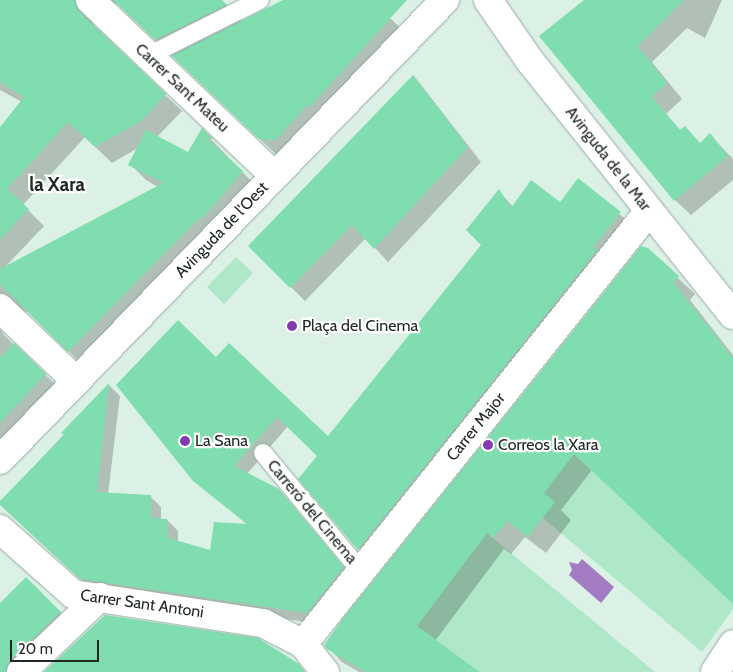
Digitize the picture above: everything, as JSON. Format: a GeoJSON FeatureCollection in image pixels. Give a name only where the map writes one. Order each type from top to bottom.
{"type":"FeatureCollection","features":[{"type":"Feature","properties":{"kind":"street","name":"Carrer Sant Mateu"},"geometry":{"type":"LineString","coordinates":[[90,0],[275,176]]}},
{"type":"Feature","properties":{"kind":"street","name":"Avinguda de l'Oest"},"geometry":{"type":"LineString","coordinates":[[0,460],[445,0]]}},
{"type":"Feature","properties":{"kind":"street","name":"Avinguda de la Mar"},"geometry":{"type":"LineString","coordinates":[[488,0],[530,61],[733,316]]}},
{"type":"Feature","properties":{"kind":"street","name":"Carrer Major"},"geometry":{"type":"LineString","coordinates":[[304,644],[649,211]]}},
{"type":"Feature","properties":{"kind":"street"},"geometry":{"type":"LineString","coordinates":[[0,308],[76,381]]}},
{"type":"Feature","properties":{"kind":"street","name":"Carrer Sant Antoni"},"geometry":{"type":"LineString","coordinates":[[0,528],[65,590],[100,598],[253,620],[304,644]]}},
{"type":"Feature","properties":{"kind":"street"},"geometry":{"type":"LineString","coordinates":[[21,672],[100,598]]}},
{"type":"Feature","properties":{"kind":"street"},"geometry":{"type":"LineString","coordinates":[[304,644],[324,672]]}},
{"type":"Feature","properties":{"kind":"street"},"geometry":{"type":"LineString","coordinates":[[715,672],[733,644]]}},
{"type":"Feature","properties":{"kind":"lane"},"geometry":{"type":"LineString","coordinates":[[148,56],[260,0]]}},
{"type":"Feature","properties":{"kind":"lane","name":"Carreró del Cinema"},"geometry":{"type":"LineString","coordinates":[[263,454],[361,571]]}},
{"type":"Feature","properties":{"kind":"green space"},"geometry":{"type":"Polygon","coordinates":[[[236,257],[253,273],[224,304],[207,287],[236,257]]]}},
{"type":"Feature","properties":{"kind":"green space"},"geometry":{"type":"Polygon","coordinates":[[[572,452],[733,603],[733,609],[702,652],[543,518],[544,493],[572,452]]]}},
{"type":"Feature","properties":{"kind":"green space"},"geometry":{"type":"Polygon","coordinates":[[[467,517],[655,672],[480,672],[417,626],[467,517]]]}},
{"type":"Feature","properties":{"kind":"shaded area"},"geometry":{"type":"Polygon","coordinates":[[[582,559],[614,587],[601,603],[569,575],[572,570],[569,562],[578,564],[582,559]]]}},
{"type":"Feature","properties":{"kind":"building"},"geometry":{"type":"Polygon","coordinates":[[[0,0],[75,0],[79,11],[166,94],[142,121],[95,147],[68,122],[7,189],[29,209],[0,240],[0,127],[24,97],[0,82],[0,0]]]}},
{"type":"Feature","properties":{"kind":"building"},"geometry":{"type":"Polygon","coordinates":[[[113,0],[222,0],[227,5],[155,40],[113,0]]]}},
{"type":"Feature","properties":{"kind":"building"},"geometry":{"type":"Polygon","coordinates":[[[283,0],[407,0],[309,108],[307,106],[276,140],[259,139],[172,56],[283,0]]]}},
{"type":"Feature","properties":{"kind":"building"},"geometry":{"type":"Polygon","coordinates":[[[584,0],[684,0],[638,46],[667,83],[652,97],[680,130],[685,126],[700,143],[710,133],[728,156],[674,201],[539,36],[584,0]]]}},
{"type":"Feature","properties":{"kind":"building"},"geometry":{"type":"Polygon","coordinates":[[[413,75],[468,147],[374,249],[352,225],[290,288],[248,246],[413,75]]]}},
{"type":"Feature","properties":{"kind":"building"},"geometry":{"type":"Polygon","coordinates":[[[202,128],[213,139],[207,139],[243,171],[202,219],[200,217],[68,352],[0,284],[0,269],[163,183],[128,165],[146,130],[188,152],[202,128]]]}},
{"type":"Feature","properties":{"kind":"building"},"geometry":{"type":"Polygon","coordinates":[[[578,178],[621,212],[592,249],[599,248],[358,550],[298,479],[317,456],[277,417],[234,466],[279,489],[344,567],[307,613],[80,579],[0,505],[0,501],[64,435],[61,433],[109,383],[97,492],[151,495],[151,518],[167,519],[168,538],[210,550],[214,522],[247,524],[193,481],[116,385],[178,320],[216,357],[229,343],[328,436],[481,245],[466,230],[499,189],[511,208],[531,180],[560,202],[578,178]]]}},
{"type":"Feature","properties":{"kind":"building"},"geometry":{"type":"Polygon","coordinates":[[[641,246],[648,248],[679,276],[674,283],[733,358],[733,604],[574,454],[544,493],[555,502],[528,537],[508,521],[493,538],[487,533],[417,626],[480,672],[366,672],[327,649],[324,645],[344,617],[641,246]]]}},
{"type":"Feature","properties":{"kind":"building"},"geometry":{"type":"Polygon","coordinates":[[[14,343],[46,374],[0,423],[0,358],[14,343]]]}},
{"type":"Feature","properties":{"kind":"building"},"geometry":{"type":"Polygon","coordinates":[[[26,577],[61,612],[10,661],[6,672],[0,672],[0,603],[26,577]]]}},
{"type":"Feature","properties":{"kind":"building"},"geometry":{"type":"Polygon","coordinates":[[[105,615],[258,638],[299,664],[305,672],[44,672],[105,615]]]}},
{"type":"Feature","properties":{"kind":"place","name":"Plaça del Cinema"},"geometry":{"type":"Point","coordinates":[292,326]}},
{"type":"Feature","properties":{"kind":"place","name":"La Sana"},"geometry":{"type":"Point","coordinates":[185,441]}},
{"type":"Feature","properties":{"kind":"place","name":"Correos la Xara"},"geometry":{"type":"Point","coordinates":[488,445]}},
{"type":"Feature","properties":{"kind":"district","name":"la Xara"},"geometry":{"type":"Point","coordinates":[57,185]}}]}
